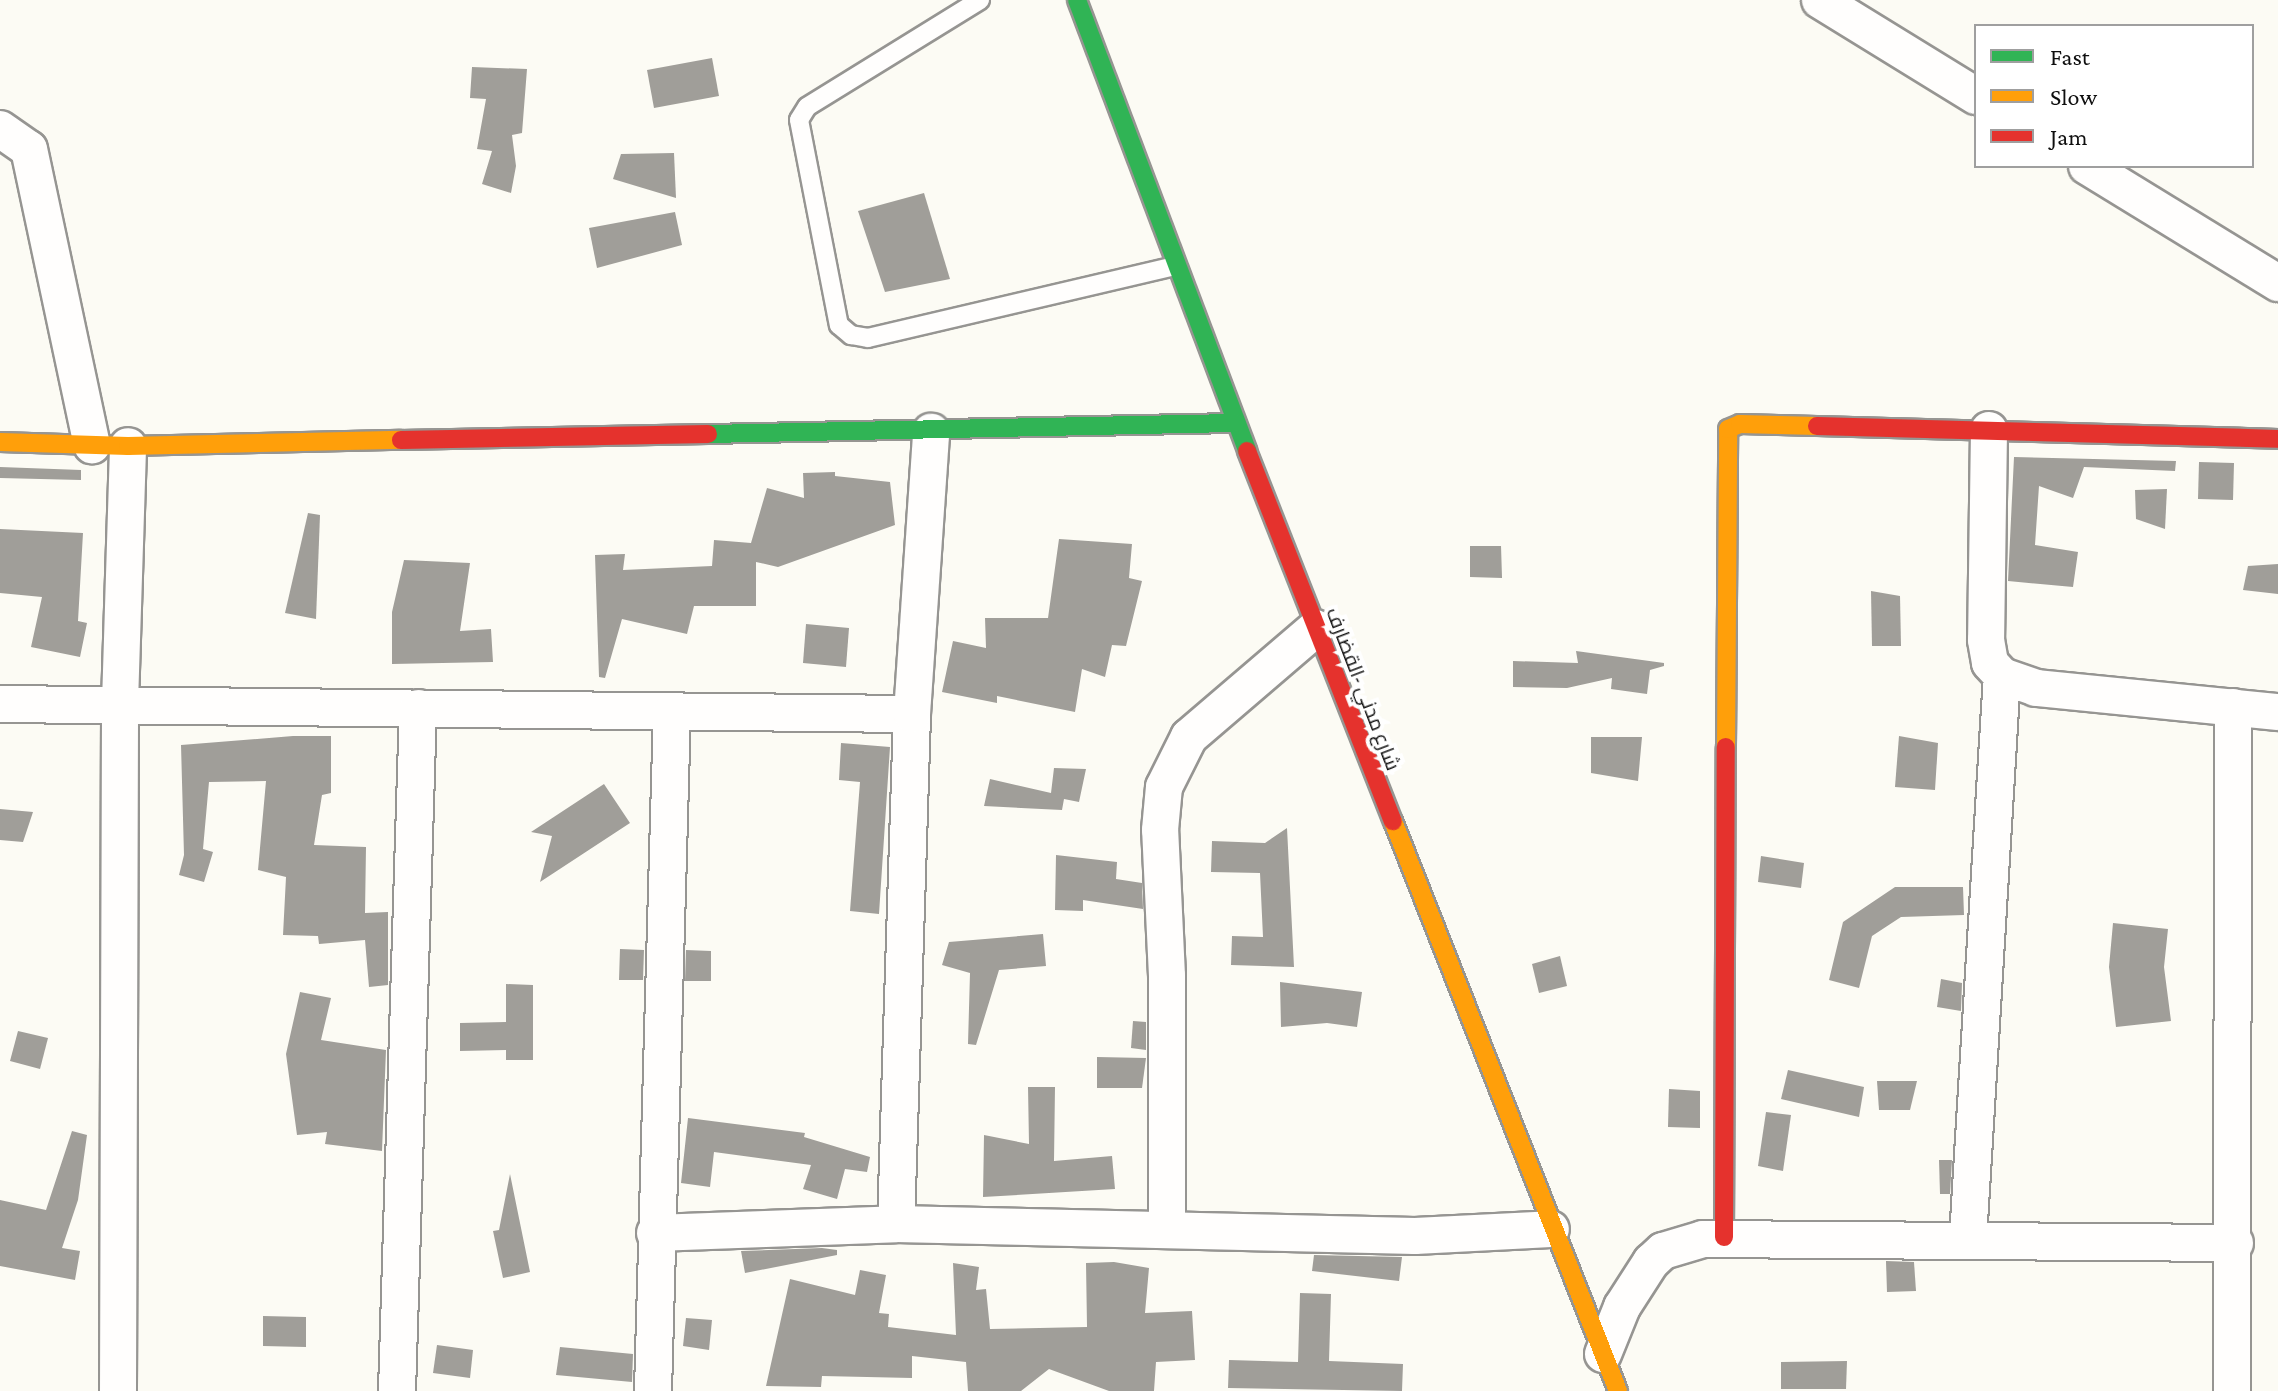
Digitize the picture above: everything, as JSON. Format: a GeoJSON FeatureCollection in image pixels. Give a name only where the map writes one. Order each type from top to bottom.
{"type":"FeatureCollection","features":[{"type":"Feature","properties":{"kind":"main road","name":"شارع مدني -القضارف"},"geometry":{"type":"LineString","coordinates":[[1077,0],[1235,423],[1551,1229],[1618,1391]]}},
{"type":"Feature","properties":{"kind":"main road"},"geometry":{"type":"LineString","coordinates":[[0,442],[128,446],[931,432],[1235,423]]}},
{"type":"Feature","properties":{"kind":"main road"},"geometry":{"type":"LineString","coordinates":[[1724,1237],[1726,435],[1736,424],[2278,439]]}},
{"type":"Feature","properties":{"kind":"street"},"geometry":{"type":"LineString","coordinates":[[1820,0],[1974,95]]}},
{"type":"Feature","properties":{"kind":"street"},"geometry":{"type":"LineString","coordinates":[[0,129],[29,149],[92,445]]}},
{"type":"Feature","properties":{"kind":"street"},"geometry":{"type":"LineString","coordinates":[[2090,168],[2278,283]]}},
{"type":"Feature","properties":{"kind":"street"},"geometry":{"type":"LineString","coordinates":[[1989,430],[1986,640],[1990,663],[2002,676],[2036,688],[2278,712]]}},
{"type":"Feature","properties":{"kind":"street"},"geometry":{"type":"LineString","coordinates":[[896,1224],[912,714],[931,432]]}},
{"type":"Feature","properties":{"kind":"street"},"geometry":{"type":"LineString","coordinates":[[118,1391],[120,703],[128,446]]}},
{"type":"Feature","properties":{"kind":"street"},"geometry":{"type":"LineString","coordinates":[[1167,1228],[1167,976],[1160,830],[1164,787],[1189,737],[1316,628]]}},
{"type":"Feature","properties":{"kind":"street"},"geometry":{"type":"LineString","coordinates":[[1968,1238],[2002,676]]}},
{"type":"Feature","properties":{"kind":"street"},"geometry":{"type":"LineString","coordinates":[[0,704],[912,714]]}},
{"type":"Feature","properties":{"kind":"street"},"geometry":{"type":"LineString","coordinates":[[2232,1391],[2235,1243],[2233,707]]}},
{"type":"Feature","properties":{"kind":"street"},"geometry":{"type":"LineString","coordinates":[[397,1391],[418,708]]}},
{"type":"Feature","properties":{"kind":"street"},"geometry":{"type":"LineString","coordinates":[[653,1391],[655,1233],[672,711]]}},
{"type":"Feature","properties":{"kind":"street"},"geometry":{"type":"LineString","coordinates":[[655,1233],[896,1224],[1415,1236],[1551,1229]]}},
{"type":"Feature","properties":{"kind":"street"},"geometry":{"type":"LineString","coordinates":[[1603,1354],[1622,1307],[1657,1256],[1692,1242],[1724,1237],[2235,1243]]}},
{"type":"Feature","properties":{"kind":"lane"},"geometry":{"type":"LineString","coordinates":[[980,0],[807,107],[799,120],[839,325],[851,335],[868,338],[1174,266]]}},
{"type":"Feature","properties":{"kind":"building"},"geometry":{"type":"Polygon","coordinates":[[[712,58],[719,96],[654,108],[647,70],[712,58]]]}},
{"type":"Feature","properties":{"kind":"building"},"geometry":{"type":"Polygon","coordinates":[[[472,67],[527,69],[522,133],[512,135],[516,166],[511,193],[482,184],[492,151],[477,149],[486,99],[470,98],[472,67]]]}},
{"type":"Feature","properties":{"kind":"building"},"geometry":{"type":"Polygon","coordinates":[[[674,153],[676,198],[613,179],[621,154],[674,153]]]}},
{"type":"Feature","properties":{"kind":"building"},"geometry":{"type":"Polygon","coordinates":[[[924,193],[950,279],[885,292],[858,211],[924,193]]]}},
{"type":"Feature","properties":{"kind":"building"},"geometry":{"type":"Polygon","coordinates":[[[675,212],[682,245],[597,268],[589,228],[675,212]]]}},
{"type":"Feature","properties":{"kind":"building"},"geometry":{"type":"Polygon","coordinates":[[[2014,457],[2176,461],[2175,471],[2084,467],[2073,498],[2039,486],[2035,545],[2078,552],[2073,587],[2008,581],[2014,457]]]}},
{"type":"Feature","properties":{"kind":"building"},"geometry":{"type":"Polygon","coordinates":[[[2199,462],[2234,463],[2233,500],[2198,499],[2199,462]]]}},
{"type":"Feature","properties":{"kind":"building"},"geometry":{"type":"Polygon","coordinates":[[[0,467],[81,470],[81,480],[0,478],[0,467]]]}},
{"type":"Feature","properties":{"kind":"building"},"geometry":{"type":"Polygon","coordinates":[[[835,472],[835,476],[890,482],[895,525],[778,567],[756,562],[756,606],[694,606],[687,634],[622,619],[605,678],[599,677],[595,555],[625,554],[623,570],[712,566],[714,540],[751,543],[767,488],[804,498],[803,473],[835,472]]]}},
{"type":"Feature","properties":{"kind":"building"},"geometry":{"type":"Polygon","coordinates":[[[2167,489],[2165,529],[2136,519],[2135,490],[2167,489]]]}},
{"type":"Feature","properties":{"kind":"building"},"geometry":{"type":"Polygon","coordinates":[[[308,513],[320,515],[316,619],[285,613],[308,513]]]}},
{"type":"Feature","properties":{"kind":"building"},"geometry":{"type":"Polygon","coordinates":[[[0,529],[83,533],[78,621],[87,623],[80,657],[31,647],[42,597],[0,593],[0,529]]]}},
{"type":"Feature","properties":{"kind":"building"},"geometry":{"type":"Polygon","coordinates":[[[1059,539],[1132,544],[1129,578],[1142,581],[1126,646],[1112,645],[1105,677],[1082,669],[1075,712],[997,696],[997,703],[942,692],[953,641],[986,648],[985,618],[1048,618],[1059,539]]]}},
{"type":"Feature","properties":{"kind":"building"},"geometry":{"type":"Polygon","coordinates":[[[1470,546],[1501,546],[1502,578],[1470,577],[1470,546]]]}},
{"type":"Feature","properties":{"kind":"building"},"geometry":{"type":"Polygon","coordinates":[[[404,560],[470,563],[460,631],[491,629],[493,662],[392,664],[392,612],[404,560]]]}},
{"type":"Feature","properties":{"kind":"building"},"geometry":{"type":"Polygon","coordinates":[[[2278,564],[2278,594],[2243,590],[2248,566],[2278,564]]]}},
{"type":"Feature","properties":{"kind":"building"},"geometry":{"type":"Polygon","coordinates":[[[1871,591],[1900,596],[1901,646],[1872,646],[1871,591]]]}},
{"type":"Feature","properties":{"kind":"building"},"geometry":{"type":"Polygon","coordinates":[[[806,624],[849,628],[846,667],[803,663],[806,624]]]}},
{"type":"Feature","properties":{"kind":"building"},"geometry":{"type":"Polygon","coordinates":[[[1576,651],[1664,663],[1664,666],[1650,670],[1647,694],[1611,689],[1612,678],[1567,688],[1513,687],[1513,661],[1578,663],[1576,651]]]}},
{"type":"Feature","properties":{"kind":"building"},"geometry":{"type":"Polygon","coordinates":[[[331,736],[331,793],[322,795],[314,845],[366,847],[365,913],[388,912],[388,985],[369,987],[365,940],[319,944],[318,936],[283,935],[286,877],[258,870],[266,781],[209,782],[203,849],[213,852],[204,882],[179,875],[184,855],[181,745],[331,736]]]}},
{"type":"Feature","properties":{"kind":"building"},"geometry":{"type":"Polygon","coordinates":[[[1899,736],[1938,743],[1935,790],[1895,787],[1899,736]]]}},
{"type":"Feature","properties":{"kind":"building"},"geometry":{"type":"Polygon","coordinates":[[[1591,737],[1642,737],[1638,781],[1591,773],[1591,737]]]}},
{"type":"Feature","properties":{"kind":"building"},"geometry":{"type":"Polygon","coordinates":[[[841,743],[890,747],[879,914],[850,911],[860,782],[839,780],[841,743]]]}},
{"type":"Feature","properties":{"kind":"building"},"geometry":{"type":"Polygon","coordinates":[[[1054,768],[1086,769],[1079,802],[1064,799],[1062,810],[984,806],[990,779],[1051,793],[1054,768]]]}},
{"type":"Feature","properties":{"kind":"building"},"geometry":{"type":"Polygon","coordinates":[[[604,784],[630,823],[540,882],[552,836],[531,832],[604,784]]]}},
{"type":"Feature","properties":{"kind":"building"},"geometry":{"type":"Polygon","coordinates":[[[0,809],[33,812],[23,842],[0,840],[0,809]]]}},
{"type":"Feature","properties":{"kind":"building"},"geometry":{"type":"Polygon","coordinates":[[[1287,828],[1294,967],[1231,965],[1232,936],[1263,937],[1260,873],[1211,872],[1212,841],[1265,843],[1287,828]]]}},
{"type":"Feature","properties":{"kind":"building"},"geometry":{"type":"Polygon","coordinates":[[[1056,855],[1117,862],[1116,879],[1142,883],[1143,909],[1083,900],[1083,911],[1055,910],[1056,855]]]}},
{"type":"Feature","properties":{"kind":"building"},"geometry":{"type":"Polygon","coordinates":[[[1761,856],[1804,863],[1801,888],[1758,882],[1761,856]]]}},
{"type":"Feature","properties":{"kind":"building"},"geometry":{"type":"Polygon","coordinates":[[[1895,887],[1963,887],[1964,915],[1901,917],[1872,936],[1859,988],[1829,980],[1843,922],[1895,887]]]}},
{"type":"Feature","properties":{"kind":"building"},"geometry":{"type":"Polygon","coordinates":[[[2113,923],[2168,929],[2164,967],[2171,1021],[2116,1027],[2109,967],[2113,923]]]}},
{"type":"Feature","properties":{"kind":"building"},"geometry":{"type":"Polygon","coordinates":[[[1043,934],[1046,966],[999,970],[976,1045],[968,1044],[970,973],[942,965],[949,942],[1043,934]]]}},
{"type":"Feature","properties":{"kind":"building"},"geometry":{"type":"Polygon","coordinates":[[[620,949],[644,950],[643,980],[619,980],[620,949]]]}},
{"type":"Feature","properties":{"kind":"building"},"geometry":{"type":"Polygon","coordinates":[[[686,950],[711,951],[711,981],[685,981],[686,950]]]}},
{"type":"Feature","properties":{"kind":"building"},"geometry":{"type":"Polygon","coordinates":[[[1560,956],[1567,986],[1539,993],[1532,964],[1560,956]]]}},
{"type":"Feature","properties":{"kind":"building"},"geometry":{"type":"Polygon","coordinates":[[[1941,979],[1962,983],[1961,1011],[1937,1007],[1941,979]]]}},
{"type":"Feature","properties":{"kind":"building"},"geometry":{"type":"Polygon","coordinates":[[[1280,982],[1362,992],[1357,1027],[1327,1023],[1281,1027],[1280,982]]]}},
{"type":"Feature","properties":{"kind":"building"},"geometry":{"type":"Polygon","coordinates":[[[506,984],[533,985],[533,1060],[506,1060],[506,1050],[460,1051],[460,1023],[506,1022],[506,984]]]}},
{"type":"Feature","properties":{"kind":"building"},"geometry":{"type":"Polygon","coordinates":[[[300,992],[331,998],[321,1040],[386,1050],[382,1151],[325,1144],[327,1132],[297,1135],[286,1054],[300,992]]]}},
{"type":"Feature","properties":{"kind":"building"},"geometry":{"type":"Polygon","coordinates":[[[1133,1021],[1146,1022],[1146,1050],[1131,1048],[1133,1021]]]}},
{"type":"Feature","properties":{"kind":"building"},"geometry":{"type":"Polygon","coordinates":[[[18,1031],[48,1038],[40,1069],[10,1061],[18,1031]]]}},
{"type":"Feature","properties":{"kind":"building"},"geometry":{"type":"Polygon","coordinates":[[[1097,1057],[1146,1058],[1142,1088],[1097,1088],[1097,1057]]]}},
{"type":"Feature","properties":{"kind":"building"},"geometry":{"type":"Polygon","coordinates":[[[1788,1070],[1864,1087],[1859,1117],[1781,1099],[1788,1070]]]}},
{"type":"Feature","properties":{"kind":"building"},"geometry":{"type":"Polygon","coordinates":[[[1877,1081],[1917,1081],[1910,1110],[1879,1110],[1877,1081]]]}},
{"type":"Feature","properties":{"kind":"building"},"geometry":{"type":"Polygon","coordinates":[[[1028,1087],[1055,1087],[1054,1161],[1112,1156],[1115,1189],[983,1197],[984,1135],[1029,1144],[1028,1087]]]}},
{"type":"Feature","properties":{"kind":"building"},"geometry":{"type":"Polygon","coordinates":[[[1669,1089],[1700,1091],[1700,1128],[1668,1127],[1669,1089]]]}},
{"type":"Feature","properties":{"kind":"building"},"geometry":{"type":"Polygon","coordinates":[[[1766,1112],[1791,1115],[1783,1171],[1758,1166],[1766,1112]]]}},
{"type":"Feature","properties":{"kind":"building"},"geometry":{"type":"Polygon","coordinates":[[[688,1118],[805,1133],[804,1137],[870,1157],[867,1172],[845,1169],[837,1199],[803,1189],[811,1165],[714,1152],[710,1187],[681,1183],[688,1118]]]}},
{"type":"Feature","properties":{"kind":"building"},"geometry":{"type":"Polygon","coordinates":[[[72,1131],[87,1135],[78,1200],[62,1248],[80,1251],[75,1280],[0,1266],[0,1200],[46,1210],[72,1131]]]}},
{"type":"Feature","properties":{"kind":"building"},"geometry":{"type":"Polygon","coordinates":[[[1939,1160],[1952,1160],[1950,1194],[1940,1194],[1939,1160]]]}},
{"type":"Feature","properties":{"kind":"building"},"geometry":{"type":"Polygon","coordinates":[[[510,1174],[530,1272],[503,1278],[493,1231],[499,1230],[510,1174]]]}},
{"type":"Feature","properties":{"kind":"building"},"geometry":{"type":"Polygon","coordinates":[[[837,1250],[837,1255],[745,1273],[741,1251],[837,1250]]]}},
{"type":"Feature","properties":{"kind":"building"},"geometry":{"type":"Polygon","coordinates":[[[1314,1255],[1402,1257],[1399,1281],[1312,1271],[1314,1255]]]}},
{"type":"Feature","properties":{"kind":"building"},"geometry":{"type":"Polygon","coordinates":[[[1886,1261],[1914,1262],[1916,1291],[1887,1292],[1886,1261]]]}},
{"type":"Feature","properties":{"kind":"building"},"geometry":{"type":"Polygon","coordinates":[[[1114,1262],[1149,1268],[1145,1313],[1192,1311],[1195,1360],[1156,1362],[1154,1391],[1109,1391],[1049,1369],[1021,1391],[968,1391],[966,1362],[912,1356],[912,1378],[822,1376],[821,1387],[766,1386],[790,1279],[855,1295],[860,1270],[886,1275],[879,1313],[889,1314],[888,1327],[956,1335],[953,1263],[979,1267],[976,1290],[986,1289],[990,1329],[1087,1327],[1086,1263],[1114,1262]]]}},
{"type":"Feature","properties":{"kind":"building"},"geometry":{"type":"Polygon","coordinates":[[[1300,1293],[1331,1294],[1329,1361],[1403,1364],[1402,1391],[1228,1388],[1229,1360],[1298,1362],[1300,1293]]]}},
{"type":"Feature","properties":{"kind":"building"},"geometry":{"type":"Polygon","coordinates":[[[263,1316],[306,1317],[306,1347],[263,1346],[263,1316]]]}},
{"type":"Feature","properties":{"kind":"building"},"geometry":{"type":"Polygon","coordinates":[[[686,1318],[712,1320],[709,1350],[683,1346],[686,1318]]]}},
{"type":"Feature","properties":{"kind":"building"},"geometry":{"type":"Polygon","coordinates":[[[437,1345],[473,1350],[470,1378],[433,1373],[437,1345]]]}},
{"type":"Feature","properties":{"kind":"building"},"geometry":{"type":"Polygon","coordinates":[[[560,1347],[633,1354],[632,1382],[556,1375],[560,1347]]]}},
{"type":"Feature","properties":{"kind":"building"},"geometry":{"type":"Polygon","coordinates":[[[1847,1361],[1846,1389],[1781,1389],[1781,1362],[1847,1361]]]}},
{"type":"Feature","properties":{"kind":"traffic: fast"},"geometry":{"type":"LineString","coordinates":[[1077,0],[1247,451]]}},
{"type":"Feature","properties":{"kind":"traffic: fast"},"geometry":{"type":"LineString","coordinates":[[708,434],[1235,423]]}},
{"type":"Feature","properties":{"kind":"traffic: slow"},"geometry":{"type":"LineString","coordinates":[[1726,747],[1728,429],[1740,424],[1817,426]]}},
{"type":"Feature","properties":{"kind":"traffic: slow"},"geometry":{"type":"LineString","coordinates":[[0,442],[128,446],[401,440]]}},
{"type":"Feature","properties":{"kind":"traffic: slow"},"geometry":{"type":"LineString","coordinates":[[1393,821],[1618,1391]]}},
{"type":"Feature","properties":{"kind":"traffic: jam"},"geometry":{"type":"LineString","coordinates":[[1817,426],[2278,439]]}},
{"type":"Feature","properties":{"kind":"traffic: jam"},"geometry":{"type":"LineString","coordinates":[[401,440],[708,434]]}},
{"type":"Feature","properties":{"kind":"traffic: jam"},"geometry":{"type":"LineString","coordinates":[[1247,451],[1393,821]]}},
{"type":"Feature","properties":{"kind":"traffic: jam"},"geometry":{"type":"LineString","coordinates":[[1724,1237],[1726,747]]}}]}
